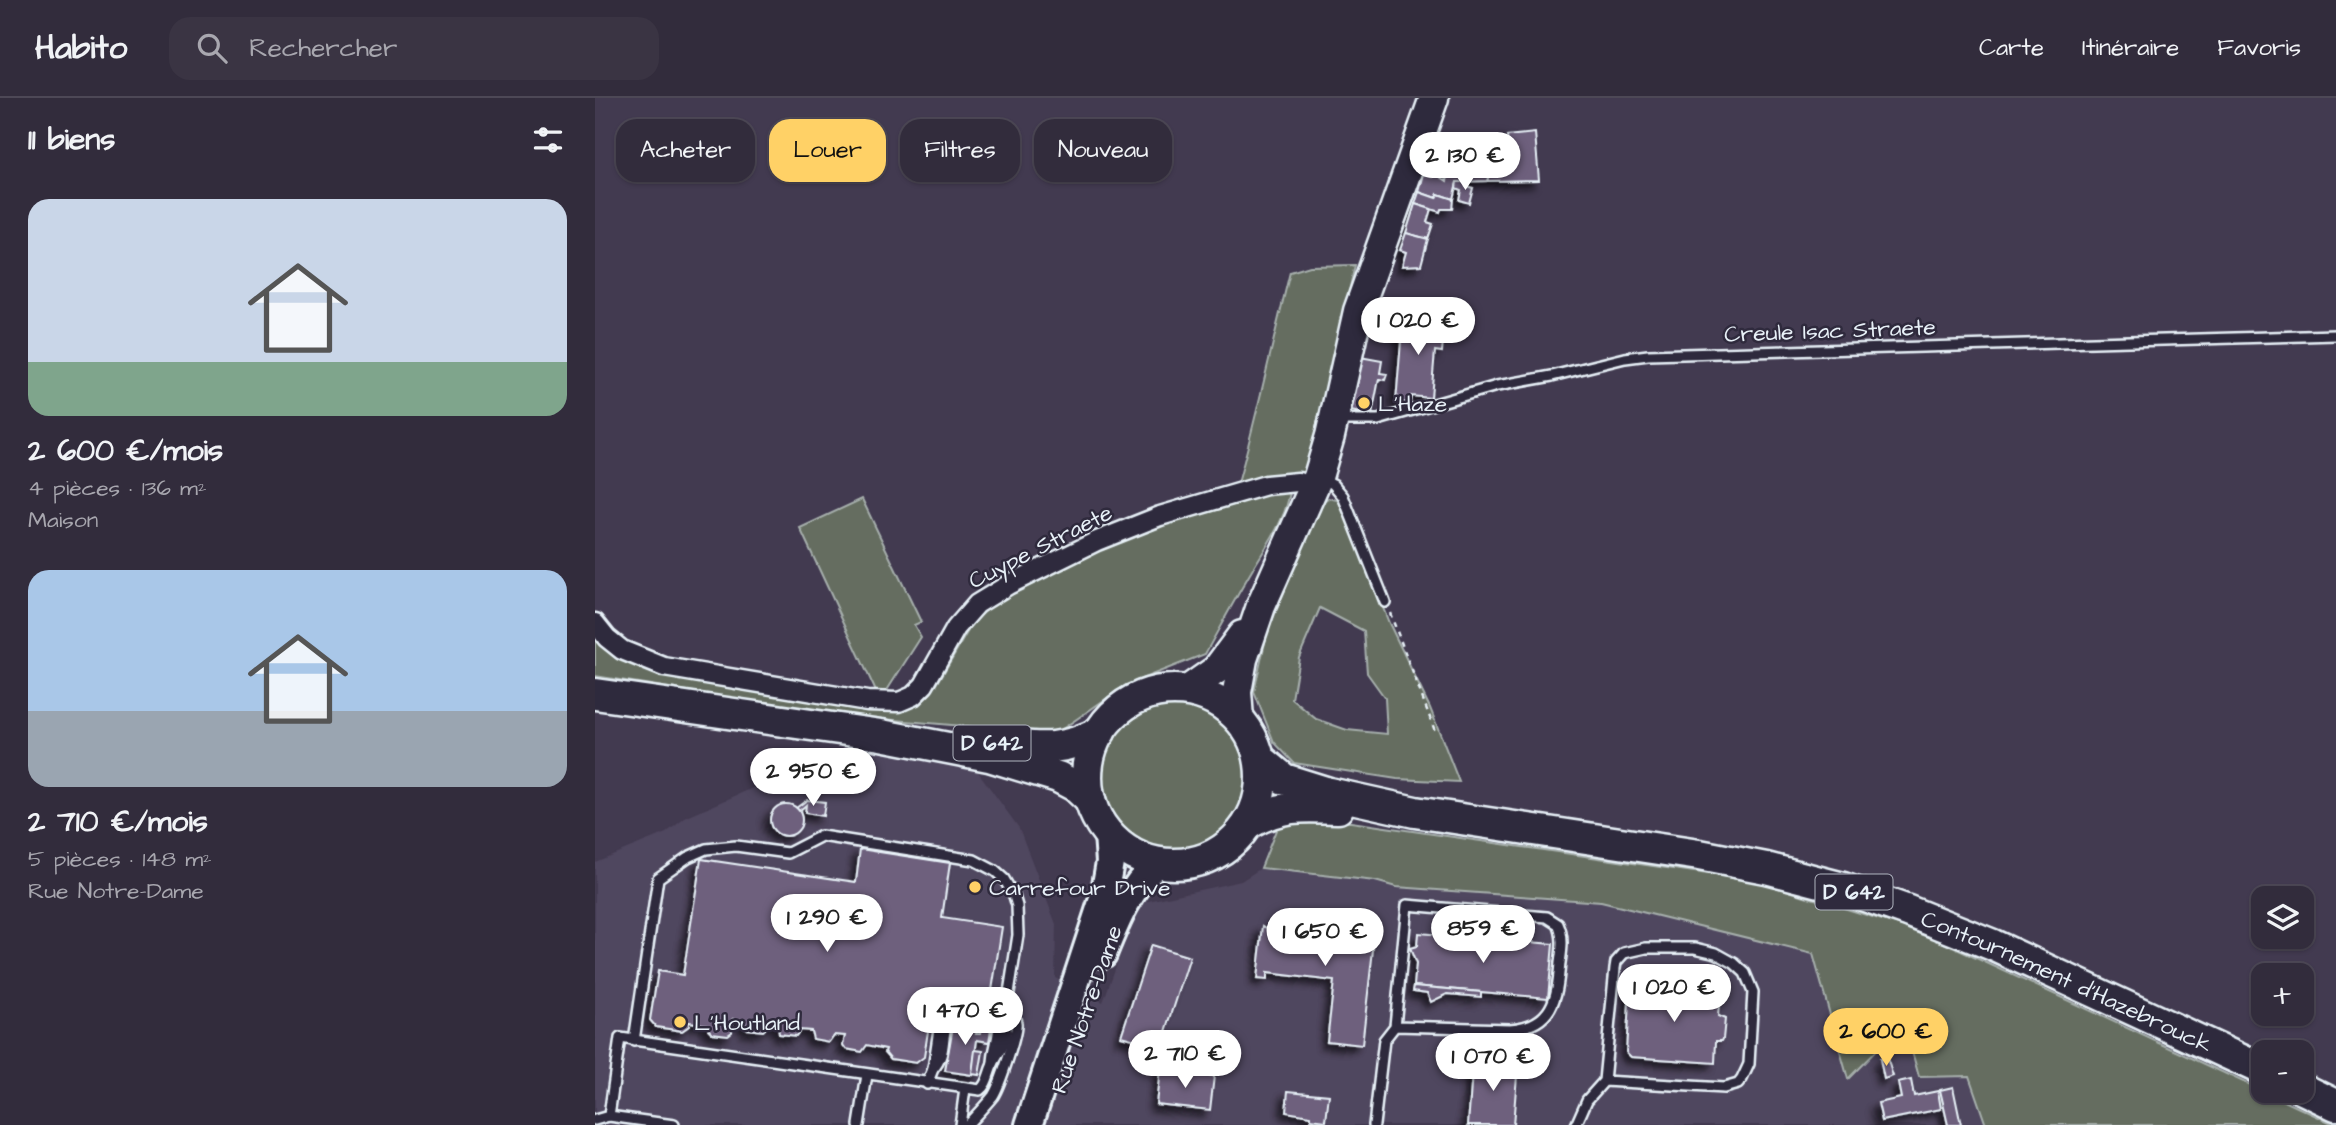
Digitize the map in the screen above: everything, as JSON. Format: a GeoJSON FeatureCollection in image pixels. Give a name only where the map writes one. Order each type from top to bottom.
{"type":"FeatureCollection","features":[{"type":"Feature","properties":{"kind":"highway"},"geometry":{"type":"LineString","coordinates":[[1163,691],[1186,691],[1219,702],[1239,719],[1250,734],[1260,759],[1260,793],[1256,809],[1236,839],[1213,855],[1186,864],[1157,863],[1127,851],[1108,834],[1099,822],[1090,800],[1087,769],[1090,753],[1100,732],[1114,713],[1133,700],[1163,691]]}},
{"type":"Feature","properties":{"kind":"highway","name":"D 642"},"geometry":{"type":"LineString","coordinates":[[595,694],[881,735],[989,756],[1067,782],[1090,800]]}},
{"type":"Feature","properties":{"kind":"highway","name":"D 642"},"geometry":{"type":"LineString","coordinates":[[881,735],[1048,748],[1069,745],[1100,732]]}},
{"type":"Feature","properties":{"kind":"highway","name":"Contournement d'Hazebrouck"},"geometry":{"type":"LineString","coordinates":[[1260,759],[1277,774],[1293,783],[1329,793],[1415,812],[1680,851],[1766,868],[1843,888],[1993,944],[2251,1064]]}},
{"type":"Feature","properties":{"kind":"highway","name":"Contournement d'Hazebrouck"},"geometry":{"type":"LineString","coordinates":[[1248,824],[1274,811],[1299,806],[1415,812]]}},
{"type":"Feature","properties":{"kind":"highway"},"geometry":{"type":"LineString","coordinates":[[2314,1094],[2336,1105]]}},
{"type":"Feature","properties":{"kind":"main road"},"geometry":{"type":"LineString","coordinates":[[1239,719],[1238,675],[1262,607],[1316,481],[1334,420],[1358,311],[1434,98]]}},
{"type":"Feature","properties":{"kind":"main road"},"geometry":{"type":"LineString","coordinates":[[1186,691],[1210,675],[1222,663],[1262,607]]}},
{"type":"Feature","properties":{"kind":"main road","name":"Rue Notre-Dame"},"geometry":{"type":"LineString","coordinates":[[1029,1125],[1104,896],[1109,874],[1108,834]]}},
{"type":"Feature","properties":{"kind":"main road","name":"Rue Notre-Dame"},"geometry":{"type":"LineString","coordinates":[[1045,1125],[1115,922],[1131,892],[1157,863]]}},
{"type":"Feature","properties":{"kind":"street","name":"Cuype Straete"},"geometry":{"type":"LineString","coordinates":[[595,623],[607,638],[622,650],[664,667],[867,701],[899,702],[913,696],[925,685],[956,628],[969,611],[1008,585],[1111,534],[1160,516],[1266,485],[1316,481]]}},
{"type":"Feature","properties":{"kind":"lane","name":"Creule Isac Straete"},"geometry":{"type":"LineString","coordinates":[[1334,420],[1378,420],[1487,388],[1648,355],[2336,335]]}},
{"type":"Feature","properties":{"kind":"lane"},"geometry":{"type":"LineString","coordinates":[[1316,481],[1332,484],[1343,496],[1385,602]]}},
{"type":"Feature","properties":{"kind":"lane"},"geometry":{"type":"LineString","coordinates":[[634,1041],[658,878],[688,857],[706,849],[736,846],[788,853],[821,836],[962,858],[995,871],[1009,886],[1019,916],[1006,1012]]}},
{"type":"Feature","properties":{"kind":"lane"},"geometry":{"type":"LineString","coordinates":[[1374,1125],[1384,1040],[1395,1026],[1407,905],[1546,918],[1558,924],[1562,943],[1557,993],[1550,1009],[1538,1021],[1526,1027],[1510,1029],[1395,1026]]}},
{"type":"Feature","properties":{"kind":"lane"},"geometry":{"type":"LineString","coordinates":[[1576,1125],[1587,1100],[1604,1081],[1615,968],[1616,962],[1624,953],[1646,948],[1695,948],[1726,958],[1745,973],[1753,992],[1749,1064],[1738,1084],[1715,1089],[1604,1081]]}},
{"type":"Feature","properties":{"kind":"lane"},"geometry":{"type":"LineString","coordinates":[[927,1084],[933,1069],[943,1003],[1006,1012],[1014,1016],[1016,1028],[998,1087],[967,1125]]}},
{"type":"Feature","properties":{"kind":"lane"},"geometry":{"type":"LineString","coordinates":[[609,1116],[620,1038],[927,1084],[982,1089],[993,1064],[999,1021],[951,1014],[947,1020],[941,1058],[933,1069]]}},
{"type":"Feature","properties":{"kind":"lane"},"geometry":{"type":"LineString","coordinates":[[859,1125],[867,1075]]}},
{"type":"Feature","properties":{"kind":"lane"},"geometry":{"type":"LineString","coordinates":[[960,1125],[965,1089]]}},
{"type":"Feature","properties":{"kind":"lane"},"geometry":{"type":"LineString","coordinates":[[595,1120],[609,1116],[674,1125]]}},
{"type":"Feature","properties":{"kind":"path"},"geometry":{"type":"LineString","coordinates":[[1385,602],[1435,731]]}},
{"type":"Feature","properties":{"kind":"shaded area"},"geometry":{"type":"Polygon","coordinates":[[[861,740],[968,758],[1019,828],[1056,924],[1055,978],[1103,1002],[1139,903],[1241,881],[1261,868],[1375,881],[1396,887],[1601,902],[1813,954],[1848,1078],[1904,1021],[1969,1076],[1986,1125],[595,1125],[595,862],[666,833],[685,818],[861,740]]]}},
{"type":"Feature","properties":{"kind":"green space"},"geometry":{"type":"Polygon","coordinates":[[[1355,265],[1307,474],[1286,475],[1237,487],[1290,272],[1310,266],[1355,265]]]}},
{"type":"Feature","properties":{"kind":"green space"},"geometry":{"type":"Polygon","coordinates":[[[1277,492],[1290,493],[1283,514],[1205,654],[1126,685],[1055,734],[837,715],[595,676],[595,632],[625,660],[641,668],[876,708],[893,708],[922,701],[936,686],[973,622],[994,604],[1024,585],[1103,544],[1234,499],[1277,492]]]}},
{"type":"Feature","properties":{"kind":"green space"},"geometry":{"type":"Polygon","coordinates":[[[1328,498],[1337,500],[1343,506],[1389,623],[1430,708],[1459,782],[1397,779],[1294,763],[1274,742],[1254,692],[1267,633],[1321,503],[1328,498]],[[1320,608],[1299,657],[1292,699],[1316,719],[1347,730],[1387,734],[1385,698],[1367,673],[1364,631],[1320,608]]]}},
{"type":"Feature","properties":{"kind":"green space"},"geometry":{"type":"Polygon","coordinates":[[[862,499],[921,622],[914,625],[921,637],[886,692],[878,696],[800,528],[862,499]]]}},
{"type":"Feature","properties":{"kind":"green space"},"geometry":{"type":"Polygon","coordinates":[[[1174,700],[1203,706],[1228,723],[1245,748],[1251,777],[1245,806],[1228,831],[1203,848],[1174,854],[1145,848],[1120,831],[1103,806],[1097,777],[1103,748],[1120,723],[1145,706],[1174,700]]]}},
{"type":"Feature","properties":{"kind":"green space"},"geometry":{"type":"Polygon","coordinates":[[[1351,822],[1756,881],[1918,931],[2251,1086],[2251,1103],[2289,1103],[2336,1125],[1986,1125],[1969,1076],[1919,1077],[1904,1022],[1848,1079],[1813,954],[1601,902],[1396,887],[1375,881],[1261,868],[1278,825],[1351,822]]]}},
{"type":"Feature","properties":{"kind":"building"},"geometry":{"type":"Polygon","coordinates":[[[1535,133],[1539,180],[1487,181],[1492,164],[1482,164],[1482,152],[1496,151],[1498,164],[1510,164],[1507,136],[1535,133]]]}},
{"type":"Feature","properties":{"kind":"building"},"geometry":{"type":"Polygon","coordinates":[[[1466,149],[1482,154],[1482,164],[1492,164],[1487,181],[1457,182],[1453,199],[1438,194],[1436,198],[1419,192],[1424,174],[1433,177],[1436,174],[1447,181],[1455,153],[1464,156],[1466,149]]]}},
{"type":"Feature","properties":{"kind":"building"},"geometry":{"type":"Polygon","coordinates":[[[1457,182],[1467,182],[1466,186],[1473,188],[1469,203],[1459,200],[1461,190],[1456,188],[1457,182]]]}},
{"type":"Feature","properties":{"kind":"building"},"geometry":{"type":"Polygon","coordinates":[[[1419,192],[1436,198],[1438,194],[1453,199],[1452,209],[1441,209],[1440,212],[1415,204],[1419,192]]]}},
{"type":"Feature","properties":{"kind":"building"},"geometry":{"type":"Polygon","coordinates":[[[1415,204],[1431,209],[1427,222],[1433,224],[1428,239],[1406,233],[1415,204]]]}},
{"type":"Feature","properties":{"kind":"building"},"geometry":{"type":"Polygon","coordinates":[[[1406,233],[1428,239],[1421,265],[1402,266],[1406,252],[1400,250],[1406,233]]]}},
{"type":"Feature","properties":{"kind":"building"},"geometry":{"type":"Polygon","coordinates":[[[1403,317],[1445,320],[1442,352],[1435,351],[1431,398],[1411,396],[1410,403],[1396,402],[1403,317]]]}},
{"type":"Feature","properties":{"kind":"building"},"geometry":{"type":"Polygon","coordinates":[[[1360,357],[1382,361],[1380,373],[1387,374],[1385,380],[1379,379],[1372,415],[1350,411],[1360,357]]]}},
{"type":"Feature","properties":{"kind":"building"},"geometry":{"type":"Polygon","coordinates":[[[807,800],[825,802],[823,816],[805,813],[806,805],[799,811],[796,808],[807,800]]]}},
{"type":"Feature","properties":{"kind":"building"},"geometry":{"type":"Polygon","coordinates":[[[786,804],[797,809],[802,820],[797,831],[786,836],[775,831],[770,820],[775,809],[786,804]]]}},
{"type":"Feature","properties":{"kind":"building"},"geometry":{"type":"Polygon","coordinates":[[[860,849],[950,863],[942,918],[1002,927],[990,1003],[930,994],[929,1005],[932,1005],[924,1057],[916,1063],[891,1059],[885,1052],[886,1049],[867,1045],[862,1052],[846,1049],[843,1045],[845,1036],[834,1035],[829,1042],[813,1039],[811,1031],[800,1030],[796,1036],[779,1034],[778,1026],[767,1024],[763,1031],[746,1029],[744,1021],[733,1019],[732,1032],[728,1035],[712,1033],[708,1029],[709,1025],[689,1022],[689,1026],[682,1031],[656,1027],[650,1020],[658,971],[683,975],[701,859],[856,882],[860,849]]]}},
{"type":"Feature","properties":{"kind":"building"},"geometry":{"type":"Polygon","coordinates":[[[1275,920],[1375,932],[1362,1045],[1327,1041],[1334,981],[1267,973],[1267,980],[1257,979],[1263,926],[1268,929],[1274,925],[1275,920]]]}},
{"type":"Feature","properties":{"kind":"building"},"geometry":{"type":"Polygon","coordinates":[[[1418,933],[1553,944],[1548,998],[1414,986],[1416,964],[1410,948],[1417,946],[1418,933]]]}},
{"type":"Feature","properties":{"kind":"building"},"geometry":{"type":"Polygon","coordinates":[[[1151,945],[1190,957],[1161,1047],[1121,1036],[1151,945]]]}},
{"type":"Feature","properties":{"kind":"building"},"geometry":{"type":"Polygon","coordinates":[[[1414,986],[1481,992],[1481,997],[1447,994],[1431,1002],[1427,993],[1413,991],[1414,986]]]}},
{"type":"Feature","properties":{"kind":"building"},"geometry":{"type":"Polygon","coordinates":[[[1630,986],[1720,992],[1718,1016],[1725,1019],[1723,1039],[1716,1041],[1715,1063],[1631,1057],[1626,1052],[1630,986]]]}},
{"type":"Feature","properties":{"kind":"building"},"geometry":{"type":"Polygon","coordinates":[[[966,1020],[978,1025],[976,1033],[980,1033],[981,1027],[991,1029],[989,1042],[977,1040],[972,1075],[945,1071],[954,1021],[965,1023],[966,1020]]]}},
{"type":"Feature","properties":{"kind":"building"},"geometry":{"type":"Polygon","coordinates":[[[975,1050],[983,1051],[979,1075],[972,1074],[975,1050]]]}},
{"type":"Feature","properties":{"kind":"building"},"geometry":{"type":"Polygon","coordinates":[[[1887,1058],[1893,1076],[1884,1079],[1880,1059],[1887,1058]]]}},
{"type":"Feature","properties":{"kind":"building"},"geometry":{"type":"Polygon","coordinates":[[[1473,1059],[1518,1063],[1513,1125],[1468,1125],[1473,1059]]]}},
{"type":"Feature","properties":{"kind":"building"},"geometry":{"type":"Polygon","coordinates":[[[1160,1070],[1214,1076],[1210,1110],[1156,1104],[1160,1070]]]}},
{"type":"Feature","properties":{"kind":"building"},"geometry":{"type":"Polygon","coordinates":[[[1911,1080],[1914,1096],[1938,1091],[1941,1109],[1882,1121],[1878,1103],[1901,1098],[1898,1083],[1911,1080]]]}},
{"type":"Feature","properties":{"kind":"building"},"geometry":{"type":"Polygon","coordinates":[[[1953,1087],[1961,1125],[1948,1125],[1940,1090],[1953,1087]]]}},
{"type":"Feature","properties":{"kind":"building"},"geometry":{"type":"Polygon","coordinates":[[[1288,1091],[1329,1095],[1326,1121],[1286,1112],[1288,1091]]]}},
{"type":"Feature","properties":{"kind":"place","name":"L'Haze"},"geometry":{"type":"Point","coordinates":[1364,403]}},
{"type":"Feature","properties":{"kind":"place","name":"Carrefour Drive"},"geometry":{"type":"Point","coordinates":[975,887]}},
{"type":"Feature","properties":{"kind":"place","name":"L'Houtland"},"geometry":{"type":"Point","coordinates":[680,1022]}}]}
